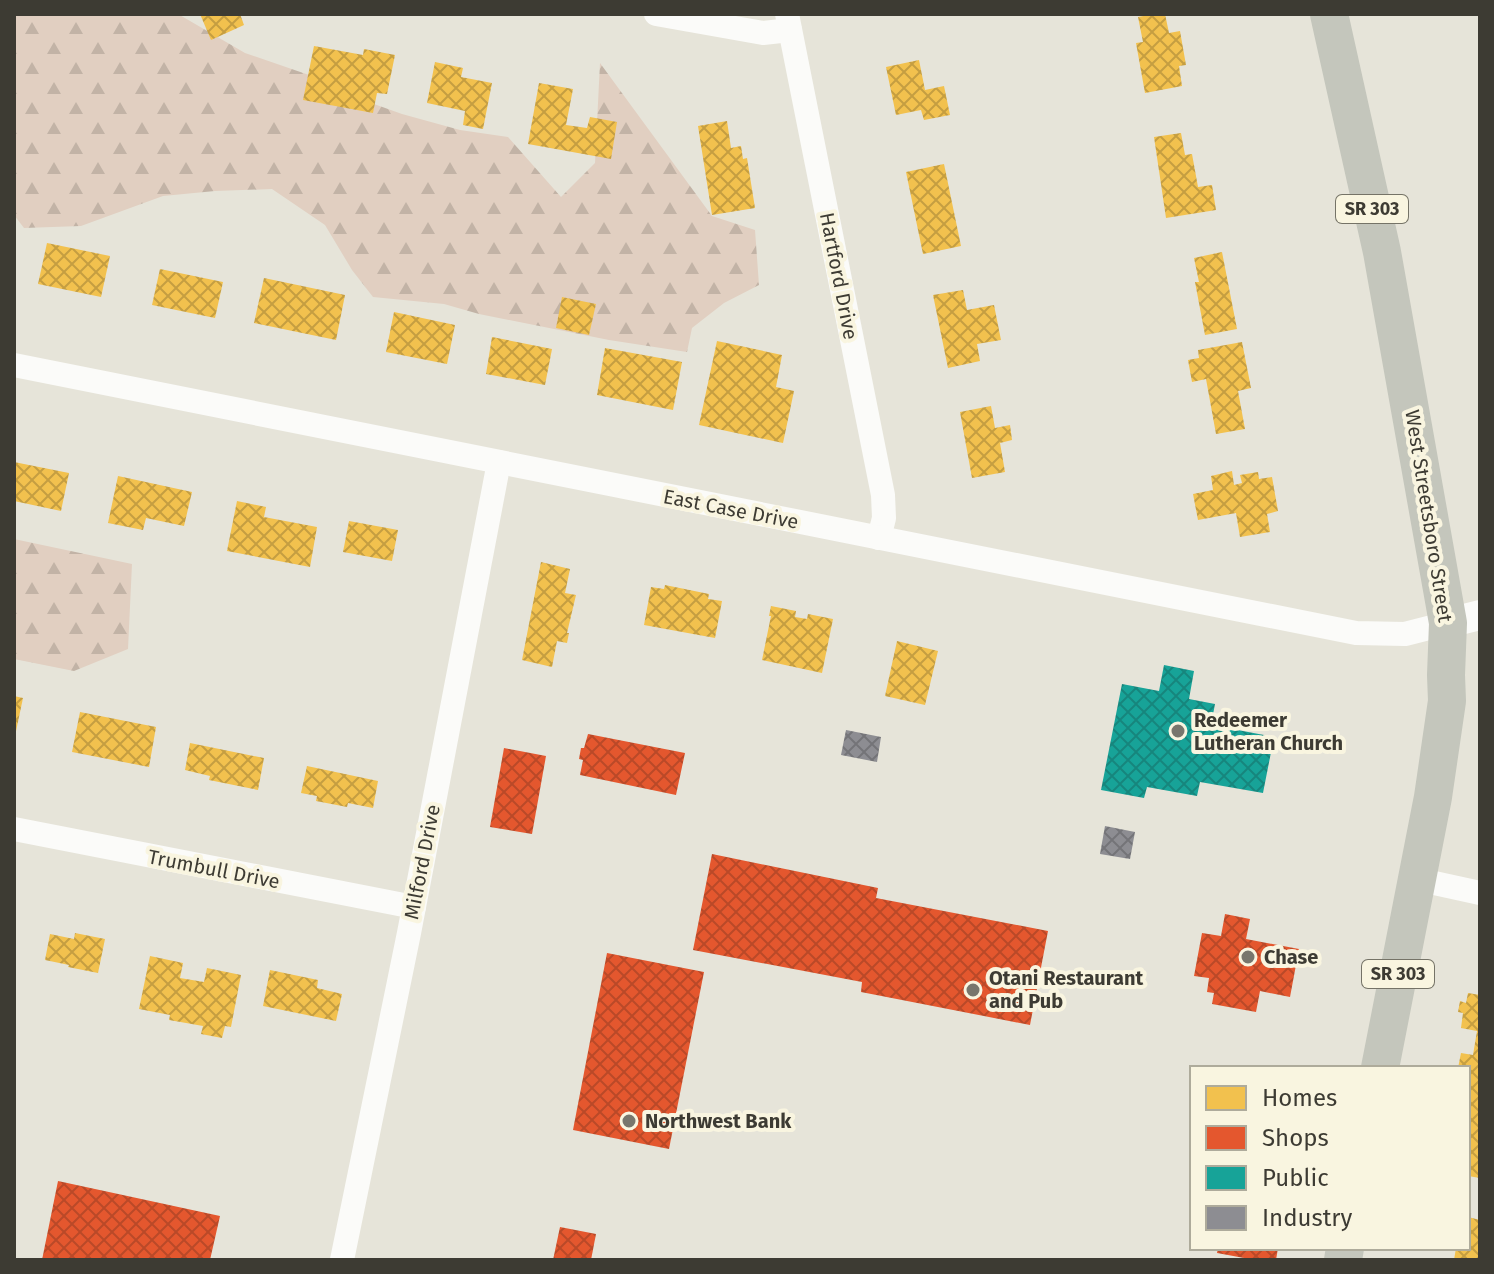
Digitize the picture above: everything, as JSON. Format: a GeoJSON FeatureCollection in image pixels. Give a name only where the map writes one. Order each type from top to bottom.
{"type":"FeatureCollection","features":[{"type":"Feature","properties":{"kind":"main road","name":"West Streetsboro Street"},"geometry":{"type":"LineString","coordinates":[[1329,14],[1464,619],[1446,675],[1447,701],[1433,797],[1380,1066]]}},
{"type":"Feature","properties":{"kind":"street"},"geometry":{"type":"LineString","coordinates":[[656,14],[763,33],[789,22]]}},
{"type":"Feature","properties":{"kind":"street","name":"Hartford Drive"},"geometry":{"type":"LineString","coordinates":[[789,22],[883,495],[884,518],[879,538]]}},
{"type":"Feature","properties":{"kind":"street","name":"East Case Drive"},"geometry":{"type":"LineString","coordinates":[[14,365],[1356,633],[1405,634],[1464,619]]}},
{"type":"Feature","properties":{"kind":"street","name":"Milford Drive"},"geometry":{"type":"LineString","coordinates":[[342,1260],[414,907],[499,462]]}},
{"type":"Feature","properties":{"kind":"street","name":"Trumbull Drive"},"geometry":{"type":"LineString","coordinates":[[14,829],[414,907]]}},
{"type":"Feature","properties":{"kind":"street"},"geometry":{"type":"LineString","coordinates":[[1416,879],[1480,893]]}},
{"type":"Feature","properties":{"kind":"green space"},"geometry":{"type":"Polygon","coordinates":[[[14,14],[178,14],[245,53],[309,75],[346,94],[460,130],[508,137],[561,197],[595,163],[600,63],[712,216],[755,230],[759,285],[724,303],[692,328],[687,352],[609,340],[444,304],[373,297],[352,270],[325,225],[272,189],[163,196],[81,226],[24,228],[14,215],[14,14]]]}},
{"type":"Feature","properties":{"kind":"green space"},"geometry":{"type":"Polygon","coordinates":[[[14,539],[132,564],[128,649],[74,671],[14,659],[14,539]]]}},
{"type":"Feature","properties":{"kind":"building: Homes"},"geometry":{"type":"Polygon","coordinates":[[[200,14],[240,14],[244,25],[211,40],[200,14]]]}},
{"type":"Feature","properties":{"kind":"building: Homes"},"geometry":{"type":"Polygon","coordinates":[[[1165,14],[1169,33],[1180,31],[1186,65],[1179,66],[1182,86],[1145,93],[1136,43],[1143,42],[1138,17],[1165,14]]]}},
{"type":"Feature","properties":{"kind":"building: Homes"},"geometry":{"type":"Polygon","coordinates":[[[314,46],[363,55],[364,49],[395,55],[387,94],[377,93],[373,113],[303,100],[314,46]]]}},
{"type":"Feature","properties":{"kind":"building: Homes"},"geometry":{"type":"Polygon","coordinates":[[[919,60],[925,90],[944,86],[950,115],[924,120],[921,110],[896,115],[886,67],[919,60]]]}},
{"type":"Feature","properties":{"kind":"building: Homes"},"geometry":{"type":"Polygon","coordinates":[[[435,62],[463,68],[461,77],[492,83],[483,129],[463,125],[465,111],[427,103],[435,62]]]}},
{"type":"Feature","properties":{"kind":"building: Homes"},"geometry":{"type":"Polygon","coordinates":[[[539,83],[573,89],[566,125],[587,128],[590,117],[617,122],[611,159],[528,144],[539,83]]]}},
{"type":"Feature","properties":{"kind":"building: Homes"},"geometry":{"type":"Polygon","coordinates":[[[727,121],[731,148],[741,146],[743,159],[747,158],[755,208],[712,215],[698,126],[727,121]]]}},
{"type":"Feature","properties":{"kind":"building: Homes"},"geometry":{"type":"Polygon","coordinates":[[[1181,133],[1185,155],[1192,154],[1198,187],[1212,185],[1216,210],[1166,218],[1154,137],[1181,133]]]}},
{"type":"Feature","properties":{"kind":"building: Homes"},"geometry":{"type":"Polygon","coordinates":[[[944,164],[961,246],[923,254],[906,172],[944,164]]]}},
{"type":"Feature","properties":{"kind":"building: Homes"},"geometry":{"type":"Polygon","coordinates":[[[47,243],[110,256],[101,297],[38,284],[47,243]]]}},
{"type":"Feature","properties":{"kind":"building: Homes"},"geometry":{"type":"Polygon","coordinates":[[[1222,252],[1237,329],[1205,335],[1195,282],[1199,282],[1194,258],[1222,252]]]}},
{"type":"Feature","properties":{"kind":"building: Homes"},"geometry":{"type":"Polygon","coordinates":[[[160,269],[223,282],[215,318],[152,305],[160,269]]]}},
{"type":"Feature","properties":{"kind":"building: Homes"},"geometry":{"type":"Polygon","coordinates":[[[264,278],[345,295],[336,340],[254,323],[264,278]]]}},
{"type":"Feature","properties":{"kind":"building: Homes"},"geometry":{"type":"Polygon","coordinates":[[[963,290],[967,310],[994,305],[1001,340],[977,344],[980,361],[948,368],[933,295],[963,290]]]}},
{"type":"Feature","properties":{"kind":"building: Homes"},"geometry":{"type":"Polygon","coordinates":[[[562,297],[596,304],[589,335],[556,328],[562,297]]]}},
{"type":"Feature","properties":{"kind":"building: Homes"},"geometry":{"type":"Polygon","coordinates":[[[394,312],[455,325],[447,364],[386,352],[394,312]]]}},
{"type":"Feature","properties":{"kind":"building: Homes"},"geometry":{"type":"Polygon","coordinates":[[[492,337],[552,349],[545,385],[486,374],[492,337]]]}},
{"type":"Feature","properties":{"kind":"building: Homes"},"geometry":{"type":"Polygon","coordinates":[[[717,341],[782,355],[776,387],[794,391],[783,443],[699,425],[717,341]]]}},
{"type":"Feature","properties":{"kind":"building: Homes"},"geometry":{"type":"Polygon","coordinates":[[[1242,342],[1251,388],[1238,391],[1245,429],[1216,434],[1206,379],[1192,382],[1188,360],[1199,358],[1198,350],[1242,342]]]}},
{"type":"Feature","properties":{"kind":"building: Homes"},"geometry":{"type":"Polygon","coordinates":[[[605,348],[682,362],[673,410],[597,395],[605,348]]]}},
{"type":"Feature","properties":{"kind":"building: Homes"},"geometry":{"type":"Polygon","coordinates":[[[991,406],[995,428],[1010,425],[1012,440],[1000,443],[1005,472],[972,478],[960,412],[991,406]]]}},
{"type":"Feature","properties":{"kind":"building: Homes"},"geometry":{"type":"Polygon","coordinates":[[[14,462],[69,473],[61,511],[14,501],[14,462]]]}},
{"type":"Feature","properties":{"kind":"building: Homes"},"geometry":{"type":"Polygon","coordinates":[[[1232,471],[1234,485],[1242,483],[1240,475],[1258,472],[1259,479],[1272,477],[1278,511],[1267,514],[1270,532],[1240,537],[1236,513],[1198,520],[1193,494],[1213,490],[1211,476],[1232,471]]]}},
{"type":"Feature","properties":{"kind":"building: Homes"},"geometry":{"type":"Polygon","coordinates":[[[118,476],[192,492],[184,526],[146,518],[143,530],[108,523],[118,476]]]}},
{"type":"Feature","properties":{"kind":"building: Homes"},"geometry":{"type":"Polygon","coordinates":[[[237,501],[266,507],[264,517],[317,527],[310,567],[227,551],[237,501]]]}},
{"type":"Feature","properties":{"kind":"building: Homes"},"geometry":{"type":"Polygon","coordinates":[[[349,521],[398,530],[392,561],[343,552],[349,521]]]}},
{"type":"Feature","properties":{"kind":"building: Homes"},"geometry":{"type":"Polygon","coordinates":[[[541,562],[570,569],[565,593],[576,595],[567,643],[557,641],[552,667],[522,660],[541,562]]]}},
{"type":"Feature","properties":{"kind":"building: Homes"},"geometry":{"type":"Polygon","coordinates":[[[665,585],[709,594],[708,599],[722,601],[715,638],[644,625],[651,587],[664,589],[665,585]]]}},
{"type":"Feature","properties":{"kind":"building: Homes"},"geometry":{"type":"Polygon","coordinates":[[[771,606],[796,611],[795,617],[807,619],[808,614],[833,619],[822,673],[762,660],[771,606]]]}},
{"type":"Feature","properties":{"kind":"building: Homes"},"geometry":{"type":"Polygon","coordinates":[[[897,641],[938,651],[925,705],[885,696],[897,641]]]}},
{"type":"Feature","properties":{"kind":"building: Homes"},"geometry":{"type":"Polygon","coordinates":[[[14,696],[23,698],[15,736],[14,736],[14,696]]]}},
{"type":"Feature","properties":{"kind":"building: Homes"},"geometry":{"type":"Polygon","coordinates":[[[80,712],[156,727],[149,767],[72,752],[80,712]]]}},
{"type":"Feature","properties":{"kind":"building: Homes"},"geometry":{"type":"Polygon","coordinates":[[[190,743],[264,758],[258,790],[209,780],[210,776],[185,770],[190,743]]]}},
{"type":"Feature","properties":{"kind":"building: Homes"},"geometry":{"type":"Polygon","coordinates":[[[307,766],[378,781],[373,808],[316,801],[317,796],[301,793],[307,766]]]}},
{"type":"Feature","properties":{"kind":"building: Homes"},"geometry":{"type":"Polygon","coordinates":[[[75,933],[105,939],[98,973],[45,960],[50,934],[74,939],[75,933]]]}},
{"type":"Feature","properties":{"kind":"building: Homes"},"geometry":{"type":"Polygon","coordinates":[[[150,956],[183,963],[180,978],[204,982],[207,968],[241,975],[231,1027],[225,1026],[222,1038],[201,1034],[203,1026],[169,1020],[170,1015],[139,1009],[150,956]]]}},
{"type":"Feature","properties":{"kind":"building: Homes"},"geometry":{"type":"Polygon","coordinates":[[[270,970],[318,980],[317,988],[342,994],[336,1021],[263,1006],[270,970]]]}},
{"type":"Feature","properties":{"kind":"building: Homes"},"geometry":{"type":"Polygon","coordinates":[[[1468,993],[1480,995],[1480,1178],[1470,1176],[1470,1066],[1458,1066],[1461,1053],[1473,1055],[1477,1031],[1461,1028],[1463,1013],[1458,1012],[1460,1001],[1466,1003],[1468,993]]]}},
{"type":"Feature","properties":{"kind":"building: Homes"},"geometry":{"type":"Polygon","coordinates":[[[1470,1218],[1480,1220],[1480,1260],[1454,1260],[1456,1250],[1470,1250],[1470,1218]]]}},
{"type":"Feature","properties":{"kind":"building: Shops"},"geometry":{"type":"Polygon","coordinates":[[[588,734],[685,753],[676,795],[580,775],[583,760],[579,759],[581,748],[584,748],[588,734]]]}},
{"type":"Feature","properties":{"kind":"building: Shops"},"geometry":{"type":"Polygon","coordinates":[[[504,748],[546,756],[532,834],[490,827],[504,748]]]}},
{"type":"Feature","properties":{"kind":"building: Shops"},"geometry":{"type":"Polygon","coordinates":[[[712,854],[878,888],[876,898],[1048,931],[1030,1025],[861,992],[862,982],[693,950],[712,854]]]}},
{"type":"Feature","properties":{"kind":"building: Shops","name":"Chase"},"geometry":{"type":"Polygon","coordinates":[[[1225,914],[1250,919],[1246,939],[1299,949],[1290,997],[1260,991],[1256,1012],[1212,1004],[1214,993],[1207,992],[1209,978],[1194,976],[1202,933],[1221,936],[1225,914]]]}},
{"type":"Feature","properties":{"kind":"building: Shops"},"geometry":{"type":"Polygon","coordinates":[[[607,953],[704,972],[669,1149],[573,1130],[607,953]]]}},
{"type":"Feature","properties":{"kind":"building: Shops"},"geometry":{"type":"Polygon","coordinates":[[[58,1181],[220,1216],[210,1260],[42,1260],[58,1181]]]}},
{"type":"Feature","properties":{"kind":"building: Shops"},"geometry":{"type":"Polygon","coordinates":[[[560,1227],[596,1234],[591,1260],[553,1260],[560,1227]]]}},
{"type":"Feature","properties":{"kind":"building: Shops"},"geometry":{"type":"Polygon","coordinates":[[[1218,1250],[1278,1250],[1276,1260],[1255,1260],[1217,1253],[1218,1250]]]}},
{"type":"Feature","properties":{"kind":"building: Public","name":"Redeemer Lutheran Church"},"geometry":{"type":"Polygon","coordinates":[[[1164,665],[1194,671],[1189,699],[1215,704],[1211,725],[1274,737],[1263,793],[1200,782],[1197,796],[1147,787],[1144,798],[1101,790],[1122,684],[1159,691],[1164,665]]]}},
{"type":"Feature","properties":{"kind":"building: Industry"},"geometry":{"type":"Polygon","coordinates":[[[846,730],[881,737],[877,762],[841,755],[846,730]]]}},
{"type":"Feature","properties":{"kind":"building: Industry"},"geometry":{"type":"Polygon","coordinates":[[[1105,826],[1135,832],[1130,859],[1100,854],[1105,826]]]}},
{"type":"Feature","properties":{"kind":"place","name":"Redeemer Lutheran Church"},"geometry":{"type":"Point","coordinates":[1178,731]}},
{"type":"Feature","properties":{"kind":"place","name":"Chase"},"geometry":{"type":"Point","coordinates":[1248,957]}},
{"type":"Feature","properties":{"kind":"place","name":"Otani Restaurant and Pub"},"geometry":{"type":"Point","coordinates":[973,990]}},
{"type":"Feature","properties":{"kind":"place","name":"Northwest Bank"},"geometry":{"type":"Point","coordinates":[629,1121]}}]}
